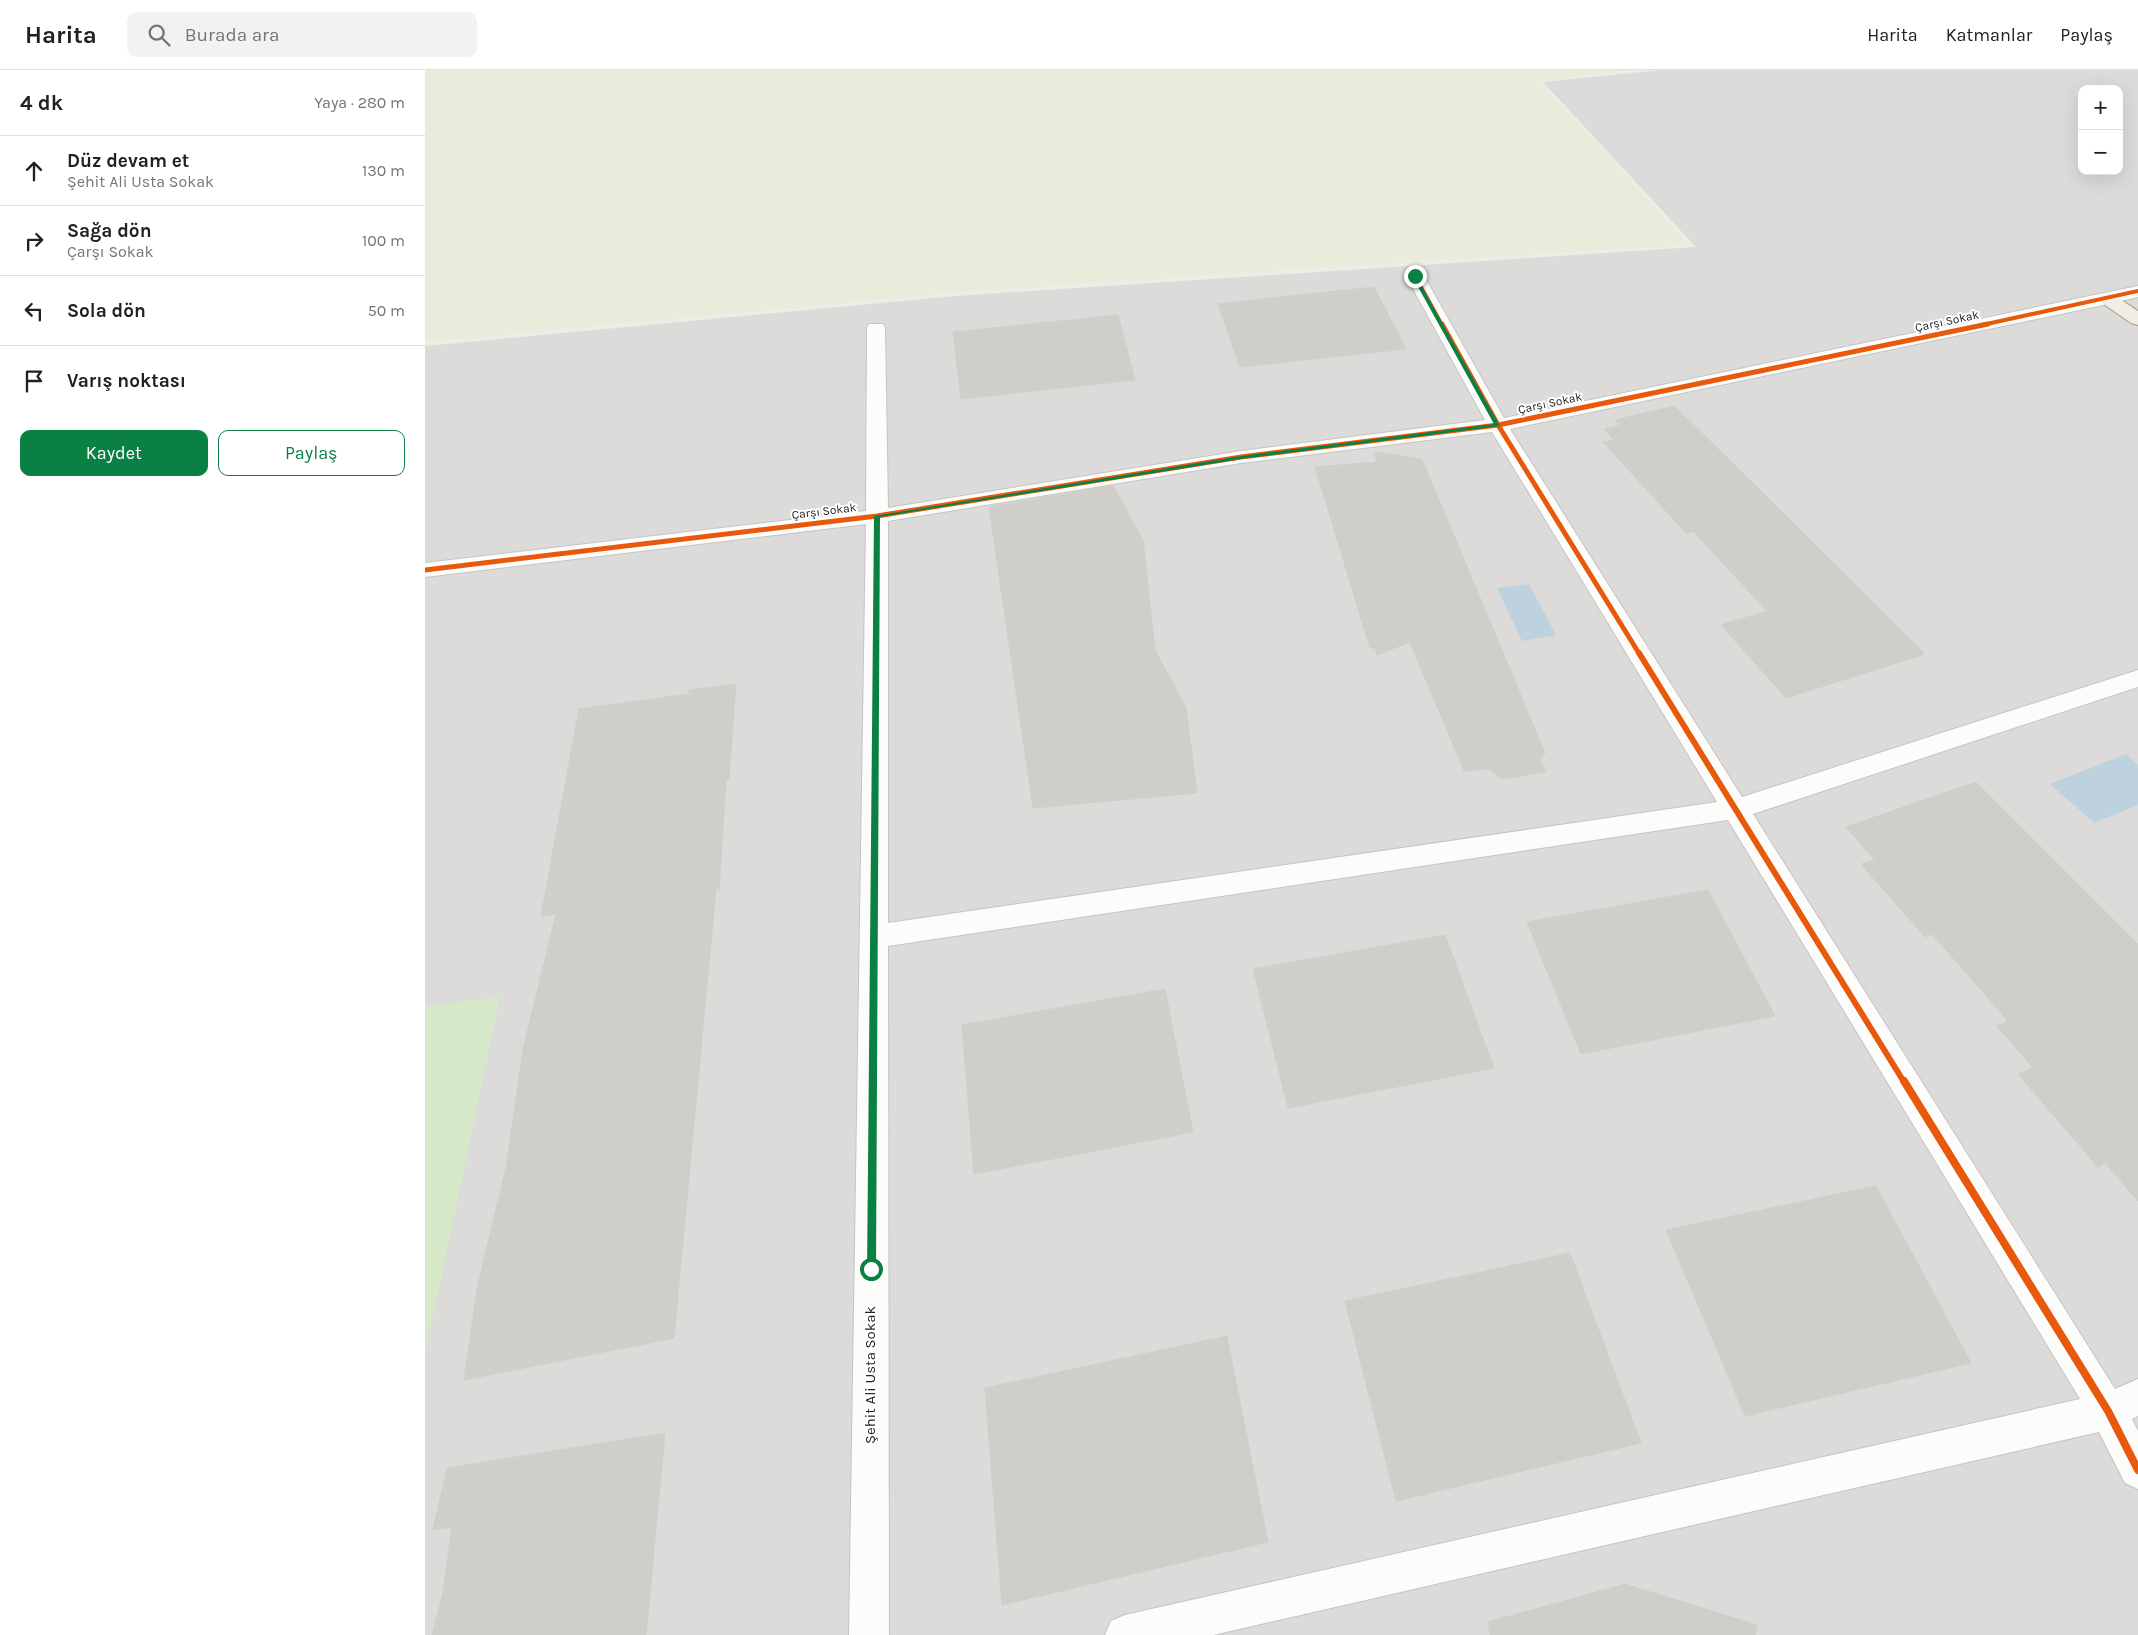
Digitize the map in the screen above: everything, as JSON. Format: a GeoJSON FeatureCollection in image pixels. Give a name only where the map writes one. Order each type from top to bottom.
{"type":"FeatureCollection","features":[{"type":"Feature","properties":{"kind":"main road"},"geometry":{"type":"LineString","coordinates":[[2108,300],[2138,320]]}},
{"type":"Feature","properties":{"kind":"street"},"geometry":{"type":"LineString","coordinates":[[1415,276],[1498,425],[1736,809],[2123,1404],[2138,1470]]}},
{"type":"Feature","properties":{"kind":"street","name":"Çarşı Sokak"},"geometry":{"type":"LineString","coordinates":[[425,570],[877,516],[1241,457],[1498,425],[2108,300],[2138,291]]}},
{"type":"Feature","properties":{"kind":"street","name":"Şehit Ali Usta Sokak"},"geometry":{"type":"LineString","coordinates":[[869,1635],[877,516],[876,328]]}},
{"type":"Feature","properties":{"kind":"street"},"geometry":{"type":"LineString","coordinates":[[873,937],[1736,809],[2138,678]]}},
{"type":"Feature","properties":{"kind":"street"},"geometry":{"type":"LineString","coordinates":[[1125,1635],[2123,1404]]}},
{"type":"Feature","properties":{"kind":"shaded area"},"geometry":{"type":"Polygon","coordinates":[[[1662,70],[2138,70],[2138,1635],[425,1635],[425,346],[955,296],[1696,247],[1543,82],[1662,70]]]}},
{"type":"Feature","properties":{"kind":"green space"},"geometry":{"type":"Polygon","coordinates":[[[425,70],[1634,70],[1539,81],[1689,245],[959,292],[425,342],[425,70]]]}},
{"type":"Feature","properties":{"kind":"green space"},"geometry":{"type":"Polygon","coordinates":[[[500,997],[425,1354],[425,1006],[500,997]]]}},
{"type":"Feature","properties":{"kind":"water"},"geometry":{"type":"Polygon","coordinates":[[[1529,584],[1556,635],[1522,641],[1497,588],[1529,584]]]}},
{"type":"Feature","properties":{"kind":"water"},"geometry":{"type":"Polygon","coordinates":[[[2126,754],[2138,765],[2138,805],[2094,823],[2050,784],[2126,754]]]}},
{"type":"Feature","properties":{"kind":"building"},"geometry":{"type":"Polygon","coordinates":[[[1374,287],[1406,349],[1240,367],[1218,304],[1374,287]]]}},
{"type":"Feature","properties":{"kind":"building"},"geometry":{"type":"Polygon","coordinates":[[[1118,315],[1135,380],[961,399],[953,332],[1118,315]]]}},
{"type":"Feature","properties":{"kind":"building"},"geometry":{"type":"Polygon","coordinates":[[[1674,406],[1925,654],[1786,698],[1721,625],[1767,611],[1693,531],[1686,533],[1603,442],[1614,440],[1604,429],[1620,425],[1615,420],[1674,406]]]}},
{"type":"Feature","properties":{"kind":"building"},"geometry":{"type":"Polygon","coordinates":[[[1374,452],[1422,459],[1545,753],[1540,759],[1546,772],[1503,779],[1489,769],[1464,771],[1410,642],[1377,655],[1375,648],[1370,648],[1315,467],[1377,462],[1374,452]]]}},
{"type":"Feature","properties":{"kind":"building"},"geometry":{"type":"Polygon","coordinates":[[[1113,486],[1143,540],[1155,650],[1186,708],[1197,793],[1033,808],[989,507],[1113,486]]]}},
{"type":"Feature","properties":{"kind":"building"},"geometry":{"type":"Polygon","coordinates":[[[736,684],[729,779],[726,780],[719,889],[716,889],[674,1338],[464,1380],[478,1284],[506,1168],[523,1049],[556,914],[541,916],[579,709],[689,694],[689,690],[736,684]]]}},
{"type":"Feature","properties":{"kind":"building"},"geometry":{"type":"Polygon","coordinates":[[[1976,782],[2138,944],[2138,1201],[2105,1163],[2098,1167],[2018,1074],[2033,1068],[1997,1026],[2008,1021],[1932,934],[1925,937],[1861,864],[1875,860],[1846,827],[1976,782]]]}},
{"type":"Feature","properties":{"kind":"building"},"geometry":{"type":"Polygon","coordinates":[[[1708,890],[1775,1016],[1581,1054],[1527,922],[1708,890]]]}},
{"type":"Feature","properties":{"kind":"building"},"geometry":{"type":"Polygon","coordinates":[[[1445,935],[1494,1068],[1288,1108],[1253,969],[1445,935]]]}},
{"type":"Feature","properties":{"kind":"building"},"geometry":{"type":"Polygon","coordinates":[[[1165,989],[1193,1132],[974,1174],[962,1025],[1165,989]]]}},
{"type":"Feature","properties":{"kind":"building"},"geometry":{"type":"Polygon","coordinates":[[[1876,1186],[1971,1363],[1745,1416],[1666,1230],[1876,1186]]]}},
{"type":"Feature","properties":{"kind":"building"},"geometry":{"type":"Polygon","coordinates":[[[1570,1253],[1641,1443],[1396,1501],[1345,1301],[1570,1253]]]}},
{"type":"Feature","properties":{"kind":"building"},"geometry":{"type":"Polygon","coordinates":[[[1227,1336],[1268,1542],[1002,1605],[985,1388],[1227,1336]]]}},
{"type":"Feature","properties":{"kind":"building"},"geometry":{"type":"Polygon","coordinates":[[[665,1433],[646,1635],[432,1635],[443,1592],[452,1527],[433,1530],[447,1468],[665,1433]]]}},
{"type":"Feature","properties":{"kind":"building"},"geometry":{"type":"Polygon","coordinates":[[[1625,1584],[1757,1625],[1755,1635],[1490,1635],[1488,1622],[1625,1584]]]}},
{"type":"Feature","properties":{"kind":"cycle path"},"geometry":{"type":"LineString","coordinates":[[1415,276],[1498,425],[2108,1411],[2138,1470]]}},
{"type":"Feature","properties":{"kind":"cycle path"},"geometry":{"type":"LineString","coordinates":[[425,570],[877,516],[1241,457],[1498,425],[2108,299],[2138,291]]}},
{"type":"Feature","properties":{"kind":"route"},"geometry":{"type":"LineString","coordinates":[[871,1269],[877,516],[1241,457],[1498,425],[1415,276]]}}]}
